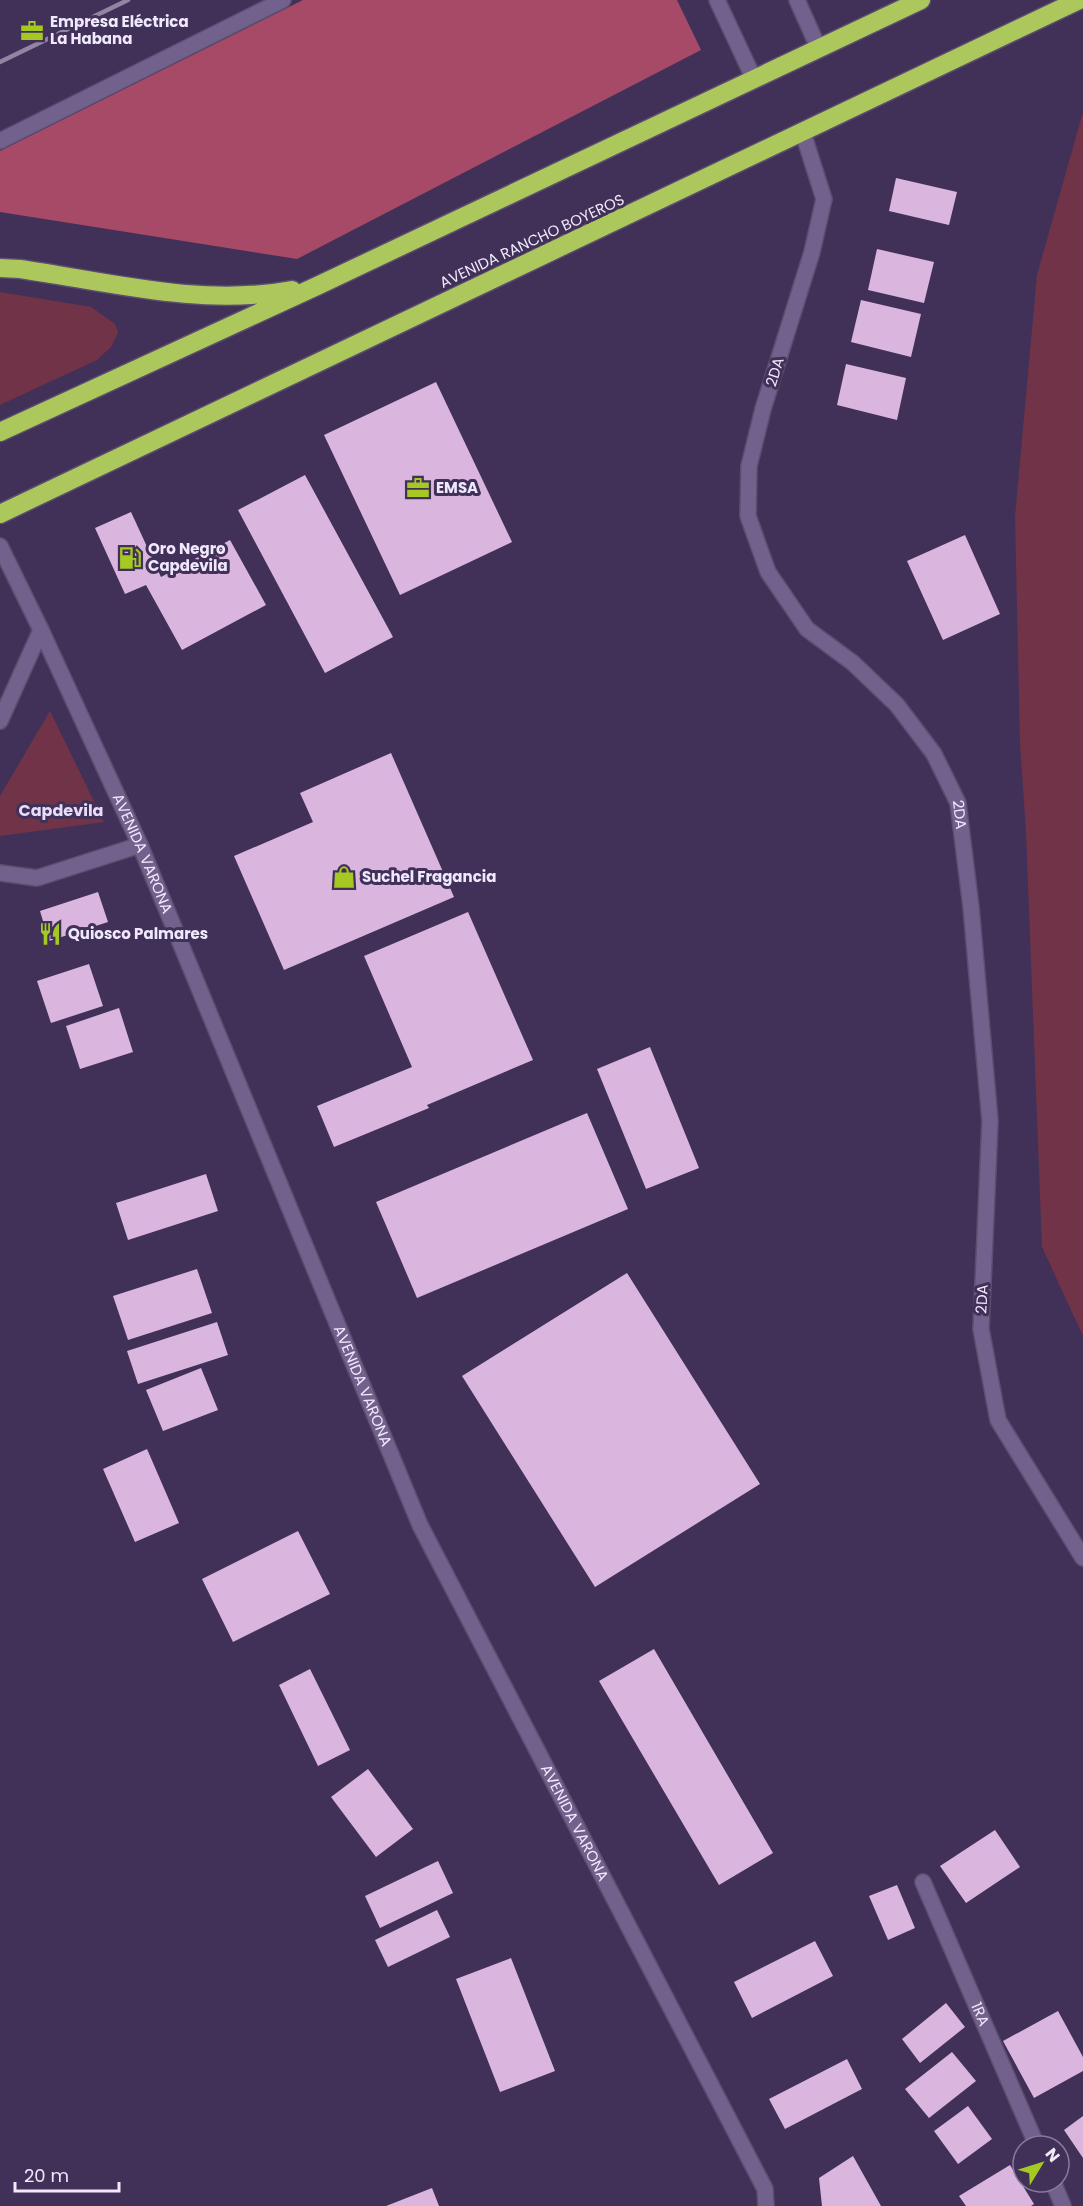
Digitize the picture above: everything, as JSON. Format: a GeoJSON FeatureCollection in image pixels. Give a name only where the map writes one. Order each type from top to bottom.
{"type":"FeatureCollection","features":[{"type":"Feature","properties":{"kind":"highway"},"geometry":{"type":"LineString","coordinates":[[0,432],[317,286],[921,0]]}},
{"type":"Feature","properties":{"kind":"highway","name":"AVENIDA RANCHO BOYEROS"},"geometry":{"type":"LineString","coordinates":[[0,514],[1080,0]]}},
{"type":"Feature","properties":{"kind":"highway"},"geometry":{"type":"LineString","coordinates":[[0,268],[29,270],[157,291],[214,295],[263,296],[317,286]]}},
{"type":"Feature","properties":{"kind":"street"},"geometry":{"type":"LineString","coordinates":[[0,141],[283,0]]}},
{"type":"Feature","properties":{"kind":"street"},"geometry":{"type":"LineString","coordinates":[[717,0],[754,79]]}},
{"type":"Feature","properties":{"kind":"street"},"geometry":{"type":"LineString","coordinates":[[797,0],[818,47]]}},
{"type":"Feature","properties":{"kind":"street","name":"2DA"},"geometry":{"type":"LineString","coordinates":[[804,133],[824,198],[812,252],[763,409],[752,454],[748,516],[768,572],[807,629],[853,663],[897,705],[934,754],[958,803],[971,907],[990,1121],[981,1329],[998,1420],[1083,1558]]}},
{"type":"Feature","properties":{"kind":"street","name":"AVENIDA VARONA"},"geometry":{"type":"LineString","coordinates":[[0,546],[140,845],[420,1525],[765,2188],[766,2206]]}},
{"type":"Feature","properties":{"kind":"street"},"geometry":{"type":"LineString","coordinates":[[0,721],[41,630]]}},
{"type":"Feature","properties":{"kind":"street"},"geometry":{"type":"LineString","coordinates":[[0,873],[38,878],[140,845]]}},
{"type":"Feature","properties":{"kind":"street","name":"1RA"},"geometry":{"type":"LineString","coordinates":[[923,1882],[1032,2134]]}},
{"type":"Feature","properties":{"kind":"shaded area"},"geometry":{"type":"Polygon","coordinates":[[[303,0],[677,0],[701,50],[297,259],[0,212],[0,151],[303,0]]]}},
{"type":"Feature","properties":{"kind":"shaded area"},"geometry":{"type":"Polygon","coordinates":[[[1083,112],[1083,1336],[1042,1247],[1026,832],[1020,743],[1015,516],[1037,275],[1083,112]]]}},
{"type":"Feature","properties":{"kind":"shaded area"},"geometry":{"type":"Polygon","coordinates":[[[0,292],[91,307],[115,324],[118,333],[111,347],[97,360],[0,405],[0,292]]]}},
{"type":"Feature","properties":{"kind":"shaded area"},"geometry":{"type":"Polygon","coordinates":[[[50,711],[104,822],[0,836],[0,796],[50,711]]]}},
{"type":"Feature","properties":{"kind":"building"},"geometry":{"type":"Polygon","coordinates":[[[896,178],[957,192],[949,225],[889,211],[896,178]]]}},
{"type":"Feature","properties":{"kind":"building"},"geometry":{"type":"Polygon","coordinates":[[[877,249],[934,262],[924,303],[868,290],[877,249]]]}},
{"type":"Feature","properties":{"kind":"building"},"geometry":{"type":"Polygon","coordinates":[[[861,300],[921,314],[911,357],[851,342],[861,300]]]}},
{"type":"Feature","properties":{"kind":"building"},"geometry":{"type":"Polygon","coordinates":[[[846,364],[906,378],[897,420],[837,405],[846,364]]]}},
{"type":"Feature","properties":{"kind":"building","name":"EMSA"},"geometry":{"type":"Polygon","coordinates":[[[436,382],[512,542],[400,595],[324,435],[436,382]]]}},
{"type":"Feature","properties":{"kind":"building"},"geometry":{"type":"Polygon","coordinates":[[[305,475],[393,637],[325,673],[238,510],[305,475]]]}},
{"type":"Feature","properties":{"kind":"building"},"geometry":{"type":"Polygon","coordinates":[[[131,512],[161,577],[230,540],[266,605],[182,650],[146,585],[125,594],[95,528],[131,512]]]}},
{"type":"Feature","properties":{"kind":"building"},"geometry":{"type":"Polygon","coordinates":[[[965,535],[1000,614],[943,640],[907,561],[965,535]]]}},
{"type":"Feature","properties":{"kind":"building","name":"Suchel Fragancia"},"geometry":{"type":"Polygon","coordinates":[[[391,753],[454,897],[284,970],[234,856],[313,822],[300,793],[391,753]]]}},
{"type":"Feature","properties":{"kind":"building"},"geometry":{"type":"Polygon","coordinates":[[[98,892],[108,922],[49,941],[40,911],[98,892]]]}},
{"type":"Feature","properties":{"kind":"building"},"geometry":{"type":"Polygon","coordinates":[[[468,912],[533,1060],[427,1105],[429,1108],[334,1147],[317,1106],[412,1067],[364,956],[468,912]]]}},
{"type":"Feature","properties":{"kind":"building"},"geometry":{"type":"Polygon","coordinates":[[[89,964],[103,1006],[51,1023],[37,981],[89,964]]]}},
{"type":"Feature","properties":{"kind":"building"},"geometry":{"type":"Polygon","coordinates":[[[119,1008],[133,1052],[80,1069],[66,1026],[119,1008]]]}},
{"type":"Feature","properties":{"kind":"building"},"geometry":{"type":"Polygon","coordinates":[[[650,1047],[699,1168],[646,1189],[597,1069],[650,1047]]]}},
{"type":"Feature","properties":{"kind":"building"},"geometry":{"type":"Polygon","coordinates":[[[587,1113],[628,1209],[417,1298],[376,1202],[587,1113]]]}},
{"type":"Feature","properties":{"kind":"building"},"geometry":{"type":"Polygon","coordinates":[[[206,1174],[218,1211],[128,1240],[116,1203],[206,1174]]]}},
{"type":"Feature","properties":{"kind":"building"},"geometry":{"type":"Polygon","coordinates":[[[197,1269],[212,1313],[128,1340],[113,1296],[197,1269]]]}},
{"type":"Feature","properties":{"kind":"building"},"geometry":{"type":"Polygon","coordinates":[[[627,1273],[760,1484],[595,1587],[462,1376],[627,1273]]]}},
{"type":"Feature","properties":{"kind":"building"},"geometry":{"type":"Polygon","coordinates":[[[217,1322],[228,1355],[138,1384],[127,1351],[217,1322]]]}},
{"type":"Feature","properties":{"kind":"building"},"geometry":{"type":"Polygon","coordinates":[[[201,1368],[218,1410],[163,1431],[146,1390],[201,1368]]]}},
{"type":"Feature","properties":{"kind":"building"},"geometry":{"type":"Polygon","coordinates":[[[147,1449],[179,1523],[135,1542],[103,1469],[147,1449]]]}},
{"type":"Feature","properties":{"kind":"building"},"geometry":{"type":"Polygon","coordinates":[[[298,1531],[330,1594],[233,1642],[202,1579],[298,1531]]]}},
{"type":"Feature","properties":{"kind":"building"},"geometry":{"type":"Polygon","coordinates":[[[654,1649],[773,1853],[719,1885],[599,1681],[654,1649]]]}},
{"type":"Feature","properties":{"kind":"building"},"geometry":{"type":"Polygon","coordinates":[[[310,1669],[350,1750],[318,1766],[279,1685],[310,1669]]]}},
{"type":"Feature","properties":{"kind":"building"},"geometry":{"type":"Polygon","coordinates":[[[368,1769],[413,1829],[376,1857],[331,1797],[368,1769]]]}},
{"type":"Feature","properties":{"kind":"building"},"geometry":{"type":"Polygon","coordinates":[[[995,1830],[1020,1867],[966,1903],[940,1866],[995,1830]]]}},
{"type":"Feature","properties":{"kind":"building"},"geometry":{"type":"Polygon","coordinates":[[[438,1861],[453,1893],[380,1928],[365,1896],[438,1861]]]}},
{"type":"Feature","properties":{"kind":"building"},"geometry":{"type":"Polygon","coordinates":[[[897,1885],[915,1928],[888,1940],[869,1896],[897,1885]]]}},
{"type":"Feature","properties":{"kind":"building"},"geometry":{"type":"Polygon","coordinates":[[[437,1910],[450,1937],[388,1967],[375,1940],[437,1910]]]}},
{"type":"Feature","properties":{"kind":"building"},"geometry":{"type":"Polygon","coordinates":[[[815,1941],[833,1976],[752,2018],[734,1982],[815,1941]]]}},
{"type":"Feature","properties":{"kind":"building"},"geometry":{"type":"Polygon","coordinates":[[[511,1958],[555,2071],[500,2092],[456,1979],[511,1958]]]}},
{"type":"Feature","properties":{"kind":"building"},"geometry":{"type":"Polygon","coordinates":[[[946,2003],[965,2027],[920,2063],[902,2039],[946,2003]]]}},
{"type":"Feature","properties":{"kind":"building"},"geometry":{"type":"Polygon","coordinates":[[[1058,2011],[1083,2057],[1083,2071],[1034,2098],[1003,2041],[1058,2011]]]}},
{"type":"Feature","properties":{"kind":"building"},"geometry":{"type":"Polygon","coordinates":[[[952,2052],[976,2081],[929,2118],[905,2089],[952,2052]]]}},
{"type":"Feature","properties":{"kind":"building"},"geometry":{"type":"Polygon","coordinates":[[[847,2059],[862,2089],[785,2129],[769,2099],[847,2059]]]}},
{"type":"Feature","properties":{"kind":"building"},"geometry":{"type":"Polygon","coordinates":[[[968,2106],[992,2139],[958,2164],[934,2131],[968,2106]]]}},
{"type":"Feature","properties":{"kind":"building"},"geometry":{"type":"Polygon","coordinates":[[[1083,2116],[1083,2158],[1071,2140],[1071,2134],[1067,2134],[1064,2130],[1083,2116]]]}},
{"type":"Feature","properties":{"kind":"building"},"geometry":{"type":"Polygon","coordinates":[[[853,2156],[881,2206],[822,2206],[819,2178],[853,2156]]]}},
{"type":"Feature","properties":{"kind":"building"},"geometry":{"type":"Polygon","coordinates":[[[1010,2165],[1011,2194],[1028,2194],[1034,2204],[1031,2206],[966,2206],[959,2196],[1010,2165]]]}},
{"type":"Feature","properties":{"kind":"building"},"geometry":{"type":"Polygon","coordinates":[[[432,2188],[439,2206],[386,2206],[432,2188]]]}},
{"type":"Feature","properties":{"kind":"railway"},"geometry":{"type":"LineString","coordinates":[[0,62],[128,0]]}},
{"type":"Feature","properties":{"kind":"place","name":"Empresa Eléctrica La Habana"},"geometry":{"type":"Point","coordinates":[32,31]}},
{"type":"Feature","properties":{"kind":"place","name":"EMSA"},"geometry":{"type":"Point","coordinates":[418,488]}},
{"type":"Feature","properties":{"kind":"place","name":"Oro Negro Capdevila"},"geometry":{"type":"Point","coordinates":[130,558]}},
{"type":"Feature","properties":{"kind":"place","name":"Suchel Fragancia"},"geometry":{"type":"Point","coordinates":[344,877]}},
{"type":"Feature","properties":{"kind":"place","name":"Quiosco Palmares"},"geometry":{"type":"Point","coordinates":[50,934]}},
{"type":"Feature","properties":{"kind":"district","name":"Capdevila"},"geometry":{"type":"Point","coordinates":[61,810]}}]}
